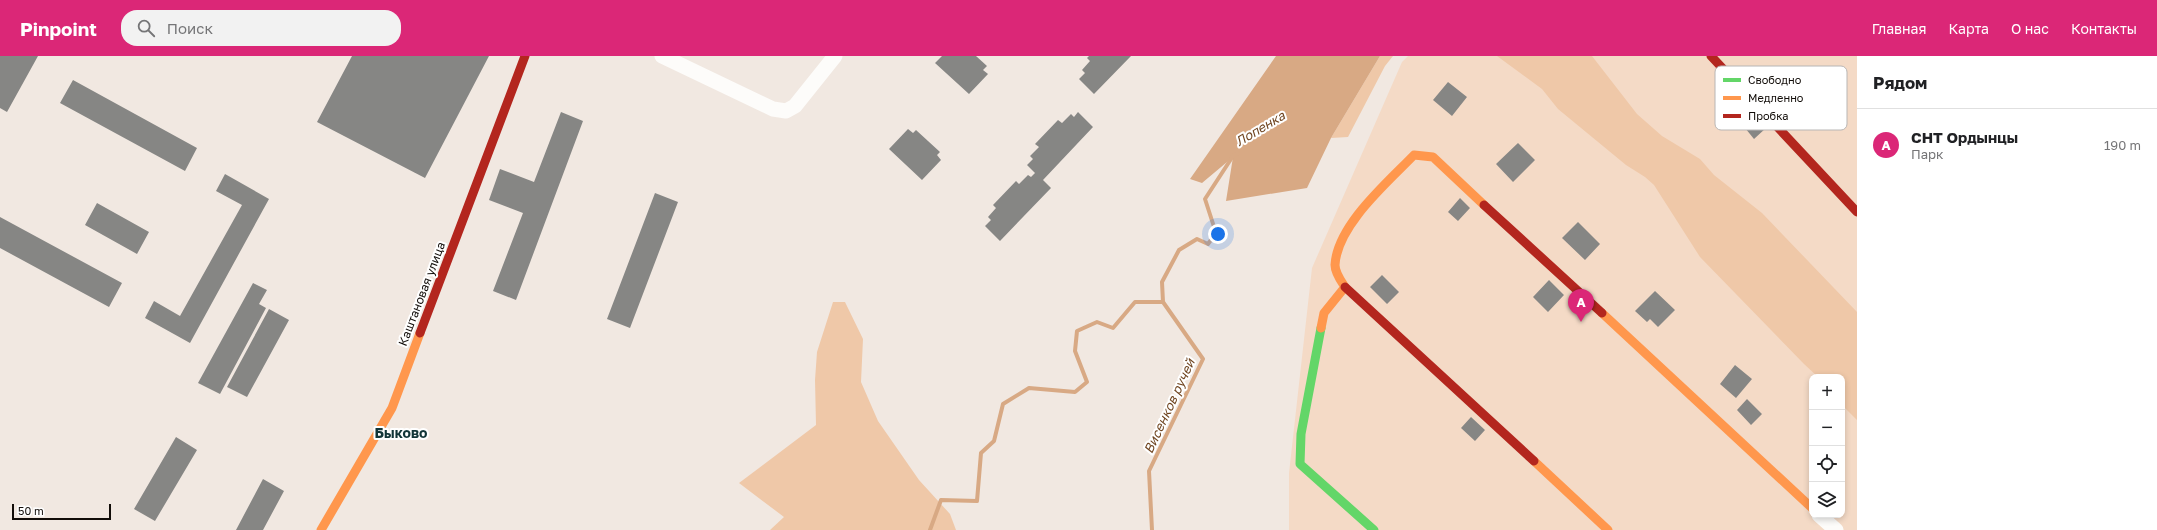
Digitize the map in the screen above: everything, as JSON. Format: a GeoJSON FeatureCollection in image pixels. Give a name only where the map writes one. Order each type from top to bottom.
{"type":"FeatureCollection","features":[{"type":"Feature","properties":{"kind":"street","name":"Каштановая улица"},"geometry":{"type":"LineString","coordinates":[[321,530],[392,408],[525,56]]}},
{"type":"Feature","properties":{"kind":"street"},"geometry":{"type":"LineString","coordinates":[[662,56],[773,109],[786,111],[795,106],[834,56]]}},
{"type":"Feature","properties":{"kind":"street"},"geometry":{"type":"LineString","coordinates":[[1710,56],[1719,66]]}},
{"type":"Feature","properties":{"kind":"street"},"geometry":{"type":"LineString","coordinates":[[1780,130],[1856,211]]}},
{"type":"Feature","properties":{"kind":"street"},"geometry":{"type":"LineString","coordinates":[[1608,530],[1345,287],[1335,267],[1339,248],[1362,210],[1414,155],[1433,157],[1809,505]]}},
{"type":"Feature","properties":{"kind":"street"},"geometry":{"type":"LineString","coordinates":[[1345,287],[1324,313],[1301,434],[1300,464],[1374,530]]}},
{"type":"Feature","properties":{"kind":"street"},"geometry":{"type":"LineString","coordinates":[[1823,518],[1836,530]]}},
{"type":"Feature","properties":{"kind":"shaded area"},"geometry":{"type":"Polygon","coordinates":[[[1380,56],[1393,56],[1385,66],[1348,137],[1331,138],[1380,56]]]}},
{"type":"Feature","properties":{"kind":"shaded area"},"geometry":{"type":"Polygon","coordinates":[[[1408,56],[1857,56],[1857,530],[1289,530],[1289,473],[1312,268],[1402,62],[1408,56]]]}},
{"type":"Feature","properties":{"kind":"shaded area"},"geometry":{"type":"Polygon","coordinates":[[[1497,56],[1592,56],[1637,114],[1662,136],[1700,159],[1714,175],[1762,213],[1857,312],[1857,420],[1845,408],[1845,374],[1815,374],[1804,364],[1700,257],[1654,185],[1645,177],[1626,165],[1558,109],[1542,89],[1497,56]]]}},
{"type":"Feature","properties":{"kind":"shaded area"},"geometry":{"type":"Polygon","coordinates":[[[833,302],[845,302],[863,339],[861,382],[878,421],[919,480],[950,514],[956,530],[770,530],[784,517],[739,483],[816,425],[815,380],[817,352],[833,302]]]}},
{"type":"Feature","properties":{"kind":"water"},"geometry":{"type":"Polygon","coordinates":[[[1276,56],[1380,56],[1331,138],[1307,188],[1226,201],[1233,157],[1202,183],[1190,179],[1276,56]]]}},
{"type":"Feature","properties":{"kind":"building"},"geometry":{"type":"Polygon","coordinates":[[[0,56],[38,56],[7,112],[0,108],[0,56]]]}},
{"type":"Feature","properties":{"kind":"building"},"geometry":{"type":"Polygon","coordinates":[[[352,56],[489,56],[425,178],[317,122],[352,56]]]}},
{"type":"Feature","properties":{"kind":"building"},"geometry":{"type":"Polygon","coordinates":[[[942,56],[976,56],[987,66],[983,70],[988,74],[969,94],[935,63],[942,56]]]}},
{"type":"Feature","properties":{"kind":"building"},"geometry":{"type":"Polygon","coordinates":[[[1089,56],[1131,56],[1094,94],[1079,79],[1085,73],[1082,70],[1090,61],[1087,58],[1089,56]]]}},
{"type":"Feature","properties":{"kind":"building"},"geometry":{"type":"Polygon","coordinates":[[[73,80],[197,148],[185,171],[60,103],[73,80]]]}},
{"type":"Feature","properties":{"kind":"building"},"geometry":{"type":"Polygon","coordinates":[[[1448,82],[1467,97],[1452,116],[1433,100],[1448,82]]]}},
{"type":"Feature","properties":{"kind":"building"},"geometry":{"type":"Polygon","coordinates":[[[561,112],[583,121],[516,300],[493,291],[523,213],[489,200],[500,169],[534,182],[561,112]]]}},
{"type":"Feature","properties":{"kind":"building"},"geometry":{"type":"Polygon","coordinates":[[[1078,112],[1093,127],[1043,180],[1051,188],[1000,241],[985,226],[991,220],[988,217],[996,208],[993,205],[1016,181],[1019,184],[1028,175],[1031,177],[1035,173],[1027,165],[1033,159],[1030,156],[1039,147],[1035,144],[1058,120],[1062,123],[1071,114],[1074,117],[1078,112]]]}},
{"type":"Feature","properties":{"kind":"building"},"geometry":{"type":"Polygon","coordinates":[[[908,129],[913,133],[916,130],[940,152],[937,155],[941,160],[922,180],[889,149],[908,129]]]}},
{"type":"Feature","properties":{"kind":"building"},"geometry":{"type":"Polygon","coordinates":[[[1747,130],[1764,130],[1754,139],[1747,130]]]}},
{"type":"Feature","properties":{"kind":"building"},"geometry":{"type":"Polygon","coordinates":[[[1518,143],[1535,160],[1513,182],[1496,164],[1518,143]]]}},
{"type":"Feature","properties":{"kind":"building"},"geometry":{"type":"Polygon","coordinates":[[[225,174],[269,199],[190,343],[145,318],[154,301],[180,316],[242,205],[216,191],[225,174]]]}},
{"type":"Feature","properties":{"kind":"building"},"geometry":{"type":"Polygon","coordinates":[[[655,193],[678,202],[630,328],[607,319],[655,193]]]}},
{"type":"Feature","properties":{"kind":"building"},"geometry":{"type":"Polygon","coordinates":[[[1460,198],[1470,208],[1458,221],[1448,212],[1460,198]]]}},
{"type":"Feature","properties":{"kind":"building"},"geometry":{"type":"Polygon","coordinates":[[[97,203],[149,232],[137,254],[85,225],[97,203]]]}},
{"type":"Feature","properties":{"kind":"building"},"geometry":{"type":"Polygon","coordinates":[[[0,217],[122,283],[109,307],[0,248],[0,217]]]}},
{"type":"Feature","properties":{"kind":"building"},"geometry":{"type":"Polygon","coordinates":[[[1578,222],[1600,244],[1585,260],[1562,238],[1578,222]]]}},
{"type":"Feature","properties":{"kind":"building"},"geometry":{"type":"Polygon","coordinates":[[[1382,275],[1399,292],[1387,304],[1370,287],[1382,275]]]}},
{"type":"Feature","properties":{"kind":"building"},"geometry":{"type":"Polygon","coordinates":[[[1549,280],[1564,295],[1548,312],[1533,297],[1549,280]]]}},
{"type":"Feature","properties":{"kind":"building"},"geometry":{"type":"Polygon","coordinates":[[[253,283],[267,290],[259,304],[266,308],[220,394],[198,383],[253,283]]]}},
{"type":"Feature","properties":{"kind":"building"},"geometry":{"type":"Polygon","coordinates":[[[1655,291],[1675,310],[1658,327],[1650,319],[1647,322],[1635,311],[1655,291]]]}},
{"type":"Feature","properties":{"kind":"building"},"geometry":{"type":"Polygon","coordinates":[[[269,309],[289,320],[247,397],[227,387],[269,309]]]}},
{"type":"Feature","properties":{"kind":"building"},"geometry":{"type":"Polygon","coordinates":[[[1735,365],[1752,379],[1736,398],[1720,384],[1735,365]]]}},
{"type":"Feature","properties":{"kind":"building"},"geometry":{"type":"Polygon","coordinates":[[[1747,399],[1762,414],[1751,425],[1737,410],[1747,399]]]}},
{"type":"Feature","properties":{"kind":"building"},"geometry":{"type":"Polygon","coordinates":[[[1471,417],[1485,430],[1475,441],[1461,428],[1471,417]]]}},
{"type":"Feature","properties":{"kind":"building"},"geometry":{"type":"Polygon","coordinates":[[[176,437],[197,450],[155,521],[134,509],[176,437]]]}},
{"type":"Feature","properties":{"kind":"building"},"geometry":{"type":"Polygon","coordinates":[[[263,479],[284,491],[263,530],[236,530],[263,479]]]}},
{"type":"Feature","properties":{"kind":"waterway","name":"Лопенка"},"geometry":{"type":"LineString","coordinates":[[930,530],[941,500],[977,501],[981,453],[994,441],[1003,404],[1029,388],[1075,392],[1087,382],[1075,351],[1077,331],[1097,322],[1113,328],[1135,302],[1163,302],[1162,282],[1179,250],[1197,239],[1208,244],[1216,233],[1205,199],[1233,156],[1238,153]]}},
{"type":"Feature","properties":{"kind":"waterway","name":"Висенков ручей"},"geometry":{"type":"LineString","coordinates":[[1152,530],[1149,471],[1203,359],[1163,302]]}},
{"type":"Feature","properties":{"kind":"traffic: fast"},"geometry":{"type":"LineString","coordinates":[[1321,328],[1301,434],[1300,464],[1374,530]]}},
{"type":"Feature","properties":{"kind":"traffic: slow"},"geometry":{"type":"LineString","coordinates":[[1321,328],[1324,313],[1345,287],[1335,268],[1338,250],[1345,235],[1354,220],[1378,191],[1414,155],[1433,157],[1484,205]]}},
{"type":"Feature","properties":{"kind":"traffic: slow"},"geometry":{"type":"LineString","coordinates":[[1602,313],[1809,505]]}},
{"type":"Feature","properties":{"kind":"traffic: slow"},"geometry":{"type":"LineString","coordinates":[[321,530],[392,408],[420,333]]}},
{"type":"Feature","properties":{"kind":"traffic: slow"},"geometry":{"type":"LineString","coordinates":[[1534,461],[1608,530]]}},
{"type":"Feature","properties":{"kind":"traffic: jam"},"geometry":{"type":"LineString","coordinates":[[420,333],[525,56]]}},
{"type":"Feature","properties":{"kind":"traffic: jam"},"geometry":{"type":"LineString","coordinates":[[1711,56],[1720,66]]}},
{"type":"Feature","properties":{"kind":"traffic: jam"},"geometry":{"type":"LineString","coordinates":[[1780,130],[1857,212]]}},
{"type":"Feature","properties":{"kind":"traffic: jam"},"geometry":{"type":"LineString","coordinates":[[1484,205],[1602,313]]}},
{"type":"Feature","properties":{"kind":"traffic: jam"},"geometry":{"type":"LineString","coordinates":[[1345,287],[1534,461]]}},
{"type":"Feature","properties":{"kind":"place","name":"СНТ Ордынцы"},"geometry":{"type":"Point","coordinates":[1581,322]}},
{"type":"Feature","properties":{"kind":"district","name":"Быково"},"geometry":{"type":"Point","coordinates":[401,433]}}]}
